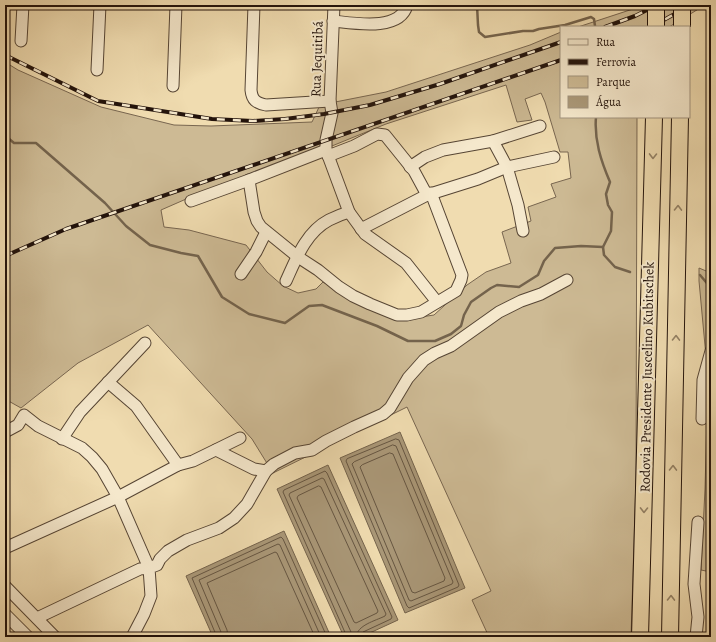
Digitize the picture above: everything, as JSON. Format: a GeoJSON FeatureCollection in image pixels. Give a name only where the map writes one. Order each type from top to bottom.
{"type":"FeatureCollection","features":[{"type":"Feature","properties":{"kind":"highway"},"geometry":{"type":"LineString","coordinates":[[656,5],[656,26]]}},
{"type":"Feature","properties":{"kind":"highway"},"geometry":{"type":"LineString","coordinates":[[682,5],[682,26]]}},
{"type":"Feature","properties":{"kind":"highway","name":"Rodovia Presidente Juscelino Kubitschek"},"geometry":{"type":"LineString","coordinates":[[640,637],[654,118]]}},
{"type":"Feature","properties":{"kind":"highway","name":"Rodovia Presidente Juscelino Kubitschek"},"geometry":{"type":"LineString","coordinates":[[670,637],[680,118]]}},
{"type":"Feature","properties":{"kind":"street"},"geometry":{"type":"LineString","coordinates":[[21,41],[23,5]]}},
{"type":"Feature","properties":{"kind":"street"},"geometry":{"type":"LineString","coordinates":[[97,70],[100,5]]}},
{"type":"Feature","properties":{"kind":"street"},"geometry":{"type":"LineString","coordinates":[[173,86],[176,5]]}},
{"type":"Feature","properties":{"kind":"street"},"geometry":{"type":"LineString","coordinates":[[254,5],[251,83],[252,98],[258,103],[266,105],[330,101]]}},
{"type":"Feature","properties":{"kind":"street","name":"Rua Jequitibá"},"geometry":{"type":"LineString","coordinates":[[327,153],[326,140],[332,113],[330,101],[334,5]]}},
{"type":"Feature","properties":{"kind":"street"},"geometry":{"type":"LineString","coordinates":[[333,20],[367,24],[382,23],[401,16],[406,5]]}},
{"type":"Feature","properties":{"kind":"street"},"geometry":{"type":"LineString","coordinates":[[410,167],[443,150],[493,141],[540,126]]}},
{"type":"Feature","properties":{"kind":"street"},"geometry":{"type":"LineString","coordinates":[[191,201],[248,180],[327,153],[354,146],[377,134],[385,135],[389,138],[429,194],[462,275],[456,291],[421,312],[407,315],[398,315],[389,312],[353,296],[266,232],[257,222],[248,180]]}},
{"type":"Feature","properties":{"kind":"street"},"geometry":{"type":"LineString","coordinates":[[493,141],[507,167],[518,205],[523,231]]}},
{"type":"Feature","properties":{"kind":"street"},"geometry":{"type":"LineString","coordinates":[[327,153],[349,212],[361,229],[372,240],[406,263],[437,302]]}},
{"type":"Feature","properties":{"kind":"street"},"geometry":{"type":"LineString","coordinates":[[361,229],[429,194],[478,179],[507,167],[554,157]]}},
{"type":"Feature","properties":{"kind":"street"},"geometry":{"type":"LineString","coordinates":[[286,281],[307,240],[317,229],[328,220],[349,212]]}},
{"type":"Feature","properties":{"kind":"street"},"geometry":{"type":"LineString","coordinates":[[241,274],[256,252],[266,232]]}},
{"type":"Feature","properties":{"kind":"street"},"geometry":{"type":"LineString","coordinates":[[37,618],[140,569],[157,565],[168,551],[187,540],[219,528],[234,518],[247,504],[266,471],[274,464],[295,453],[312,450],[326,441],[383,414],[390,408],[408,378],[424,360],[451,346],[499,312],[521,301],[541,294],[567,280]]}},
{"type":"Feature","properties":{"kind":"street"},"geometry":{"type":"LineString","coordinates":[[62,439],[80,412],[145,343]]}},
{"type":"Feature","properties":{"kind":"street"},"geometry":{"type":"LineString","coordinates":[[702,419],[703,380],[711,351]]}},
{"type":"Feature","properties":{"kind":"street"},"geometry":{"type":"LineString","coordinates":[[108,382],[136,406],[178,465]]}},
{"type":"Feature","properties":{"kind":"street"},"geometry":{"type":"LineString","coordinates":[[5,432],[18,425],[24,416],[38,426],[62,439],[73,443],[92,457],[102,469],[118,497],[149,568],[151,596],[144,614],[132,637]]}},
{"type":"Feature","properties":{"kind":"street"},"geometry":{"type":"LineString","coordinates":[[5,548],[118,497],[178,465],[193,461],[240,438]]}},
{"type":"Feature","properties":{"kind":"street"},"geometry":{"type":"LineString","coordinates":[[216,450],[254,469],[266,471]]}},
{"type":"Feature","properties":{"kind":"street"},"geometry":{"type":"LineString","coordinates":[[696,637],[698,617],[694,584],[698,522]]}},
{"type":"Feature","properties":{"kind":"street"},"geometry":{"type":"LineString","coordinates":[[5,586],[55,637]]}},
{"type":"Feature","properties":{"kind":"street"},"geometry":{"type":"LineString","coordinates":[[5,614],[28,637]]}},
{"type":"Feature","properties":{"kind":"green space"},"geometry":{"type":"Polygon","coordinates":[[[641,5],[705,5],[671,26],[581,26],[642,6],[641,5]]]}},
{"type":"Feature","properties":{"kind":"green space"},"geometry":{"type":"Polygon","coordinates":[[[560,32],[560,118],[637,118],[636,478],[631,637],[489,637],[472,600],[491,591],[407,407],[273,473],[252,439],[148,325],[78,363],[21,408],[5,399],[5,62],[18,70],[101,107],[174,125],[211,126],[312,122],[320,105],[386,92],[530,45],[560,32]],[[506,85],[386,124],[295,161],[193,196],[161,210],[164,227],[189,230],[246,245],[267,272],[283,286],[298,293],[316,289],[323,282],[362,305],[401,320],[434,315],[467,285],[486,272],[511,263],[502,232],[531,221],[528,207],[556,197],[551,184],[571,178],[568,152],[560,152],[541,93],[525,99],[532,120],[517,122],[506,85]]]}},
{"type":"Feature","properties":{"kind":"green space"},"geometry":{"type":"Polygon","coordinates":[[[699,268],[711,273],[711,572],[701,570],[708,378],[699,268]]]}},
{"type":"Feature","properties":{"kind":"water"},"geometry":{"type":"Polygon","coordinates":[[[400,432],[465,588],[405,613],[340,458],[400,432]]]}},
{"type":"Feature","properties":{"kind":"water"},"geometry":{"type":"Polygon","coordinates":[[[328,465],[398,620],[361,637],[344,637],[277,489],[328,465]]]}},
{"type":"Feature","properties":{"kind":"water"},"geometry":{"type":"Polygon","coordinates":[[[284,531],[331,637],[213,637],[186,576],[284,531]]]}},
{"type":"Feature","properties":{"kind":"waterway"},"geometry":{"type":"LineString","coordinates":[[477,5],[479,32],[485,37],[565,25],[591,17],[594,19],[595,26]]}},
{"type":"Feature","properties":{"kind":"waterway"},"geometry":{"type":"LineString","coordinates":[[5,109],[8,138],[14,143],[36,143],[105,203],[126,226],[150,245],[198,256],[222,297],[249,314],[285,323],[309,306],[322,305],[377,326],[408,341],[435,341],[451,334],[461,326],[464,315],[471,302],[491,288],[497,285],[519,287],[538,275],[544,261],[555,248],[581,246],[603,247]]}},
{"type":"Feature","properties":{"kind":"waterway"},"geometry":{"type":"LineString","coordinates":[[596,118],[597,142],[610,182],[606,194],[608,205],[612,212],[611,231],[603,247],[604,255],[615,267],[630,272]]}},
{"type":"Feature","properties":{"kind":"waterway"},"geometry":{"type":"LineString","coordinates":[[700,275],[711,288]]}},
{"type":"Feature","properties":{"kind":"railway"},"geometry":{"type":"LineString","coordinates":[[608,26],[635,16],[657,5]]}},
{"type":"Feature","properties":{"kind":"railway"},"geometry":{"type":"LineString","coordinates":[[653,26],[691,5]]}},
{"type":"Feature","properties":{"kind":"railway"},"geometry":{"type":"LineString","coordinates":[[5,55],[98,101],[212,119],[253,121],[324,114],[370,105],[440,84],[560,42]]}},
{"type":"Feature","properties":{"kind":"railway"},"geometry":{"type":"LineString","coordinates":[[5,256],[66,229],[560,60]]}}]}
